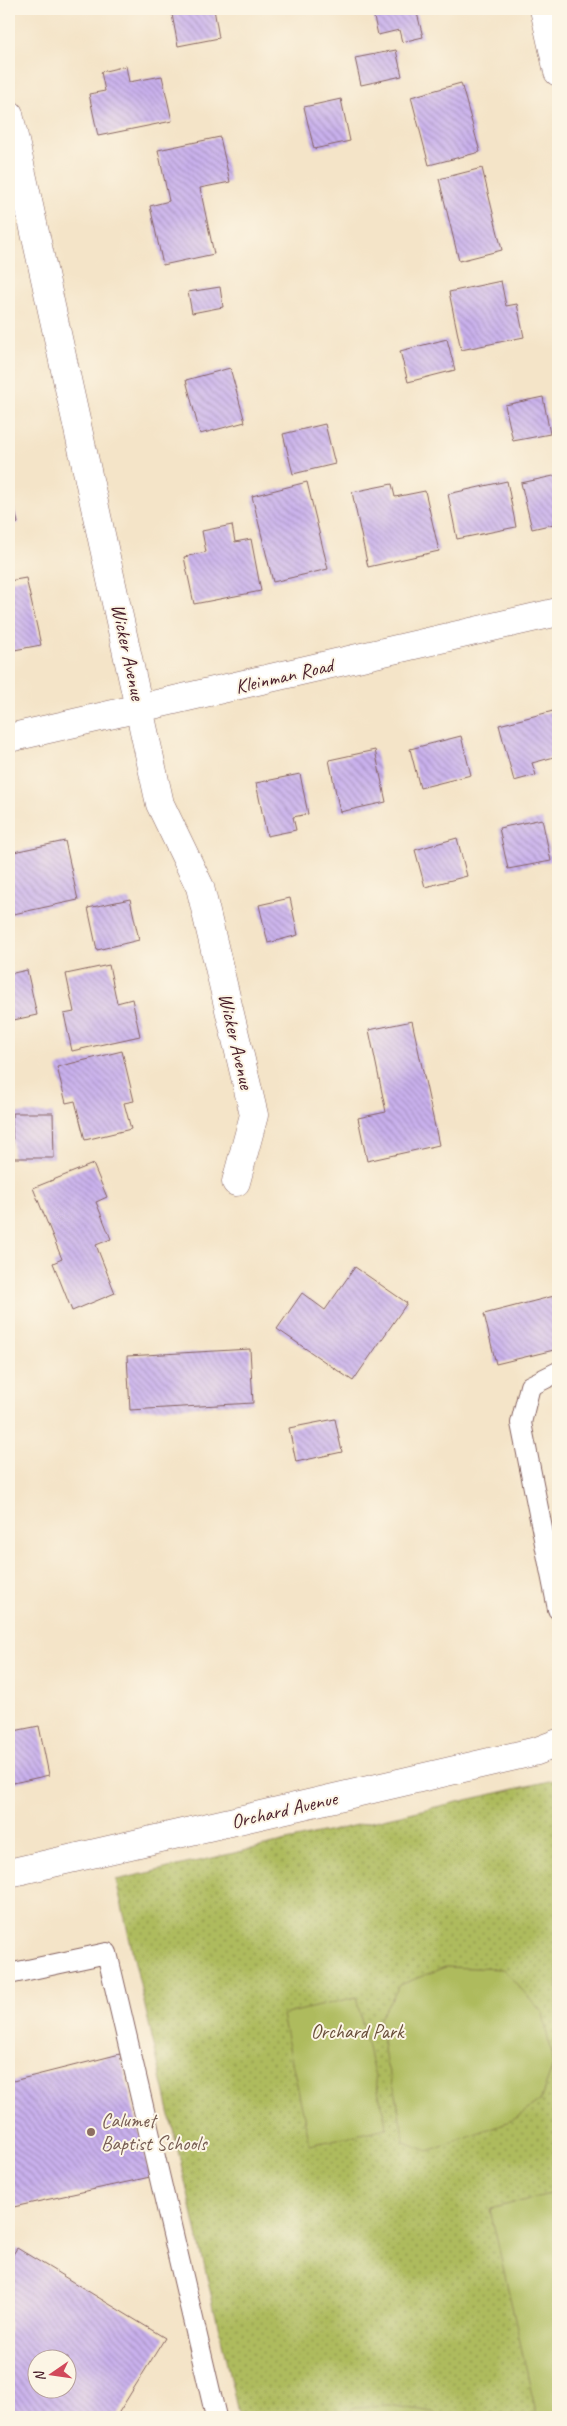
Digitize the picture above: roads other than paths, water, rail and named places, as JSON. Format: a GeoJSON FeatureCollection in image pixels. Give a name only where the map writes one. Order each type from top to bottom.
{"type":"FeatureCollection","features":[{"type":"Feature","properties":{"kind":"street"},"geometry":{"type":"LineString","coordinates":[[544,9],[558,72]]}},
{"type":"Feature","properties":{"kind":"street","name":"Wicker Avenue"},"geometry":{"type":"LineString","coordinates":[[9,114],[160,804],[200,887],[254,1115],[236,1182]]}},
{"type":"Feature","properties":{"kind":"street","name":"Kleinman Road"},"geometry":{"type":"LineString","coordinates":[[9,738],[558,612]]}},
{"type":"Feature","properties":{"kind":"street","name":"Orchard Avenue"},"geometry":{"type":"LineString","coordinates":[[9,1873],[537,1752],[558,1743]]}},
{"type":"Feature","properties":{"kind":"lane"},"geometry":{"type":"LineString","coordinates":[[558,1372],[530,1386],[521,1423],[558,1609]]}},
{"type":"Feature","properties":{"kind":"lane"},"geometry":{"type":"LineString","coordinates":[[9,1974],[107,1954],[216,2417]]}},
{"type":"Feature","properties":{"kind":"place","name":"Calumet Baptist Schools"},"geometry":{"type":"Point","coordinates":[91,2132]}},
{"type":"Feature","properties":{"kind":"park label","name":"Orchard Park"},"geometry":{"type":"Point","coordinates":[357,2031]}}]}
